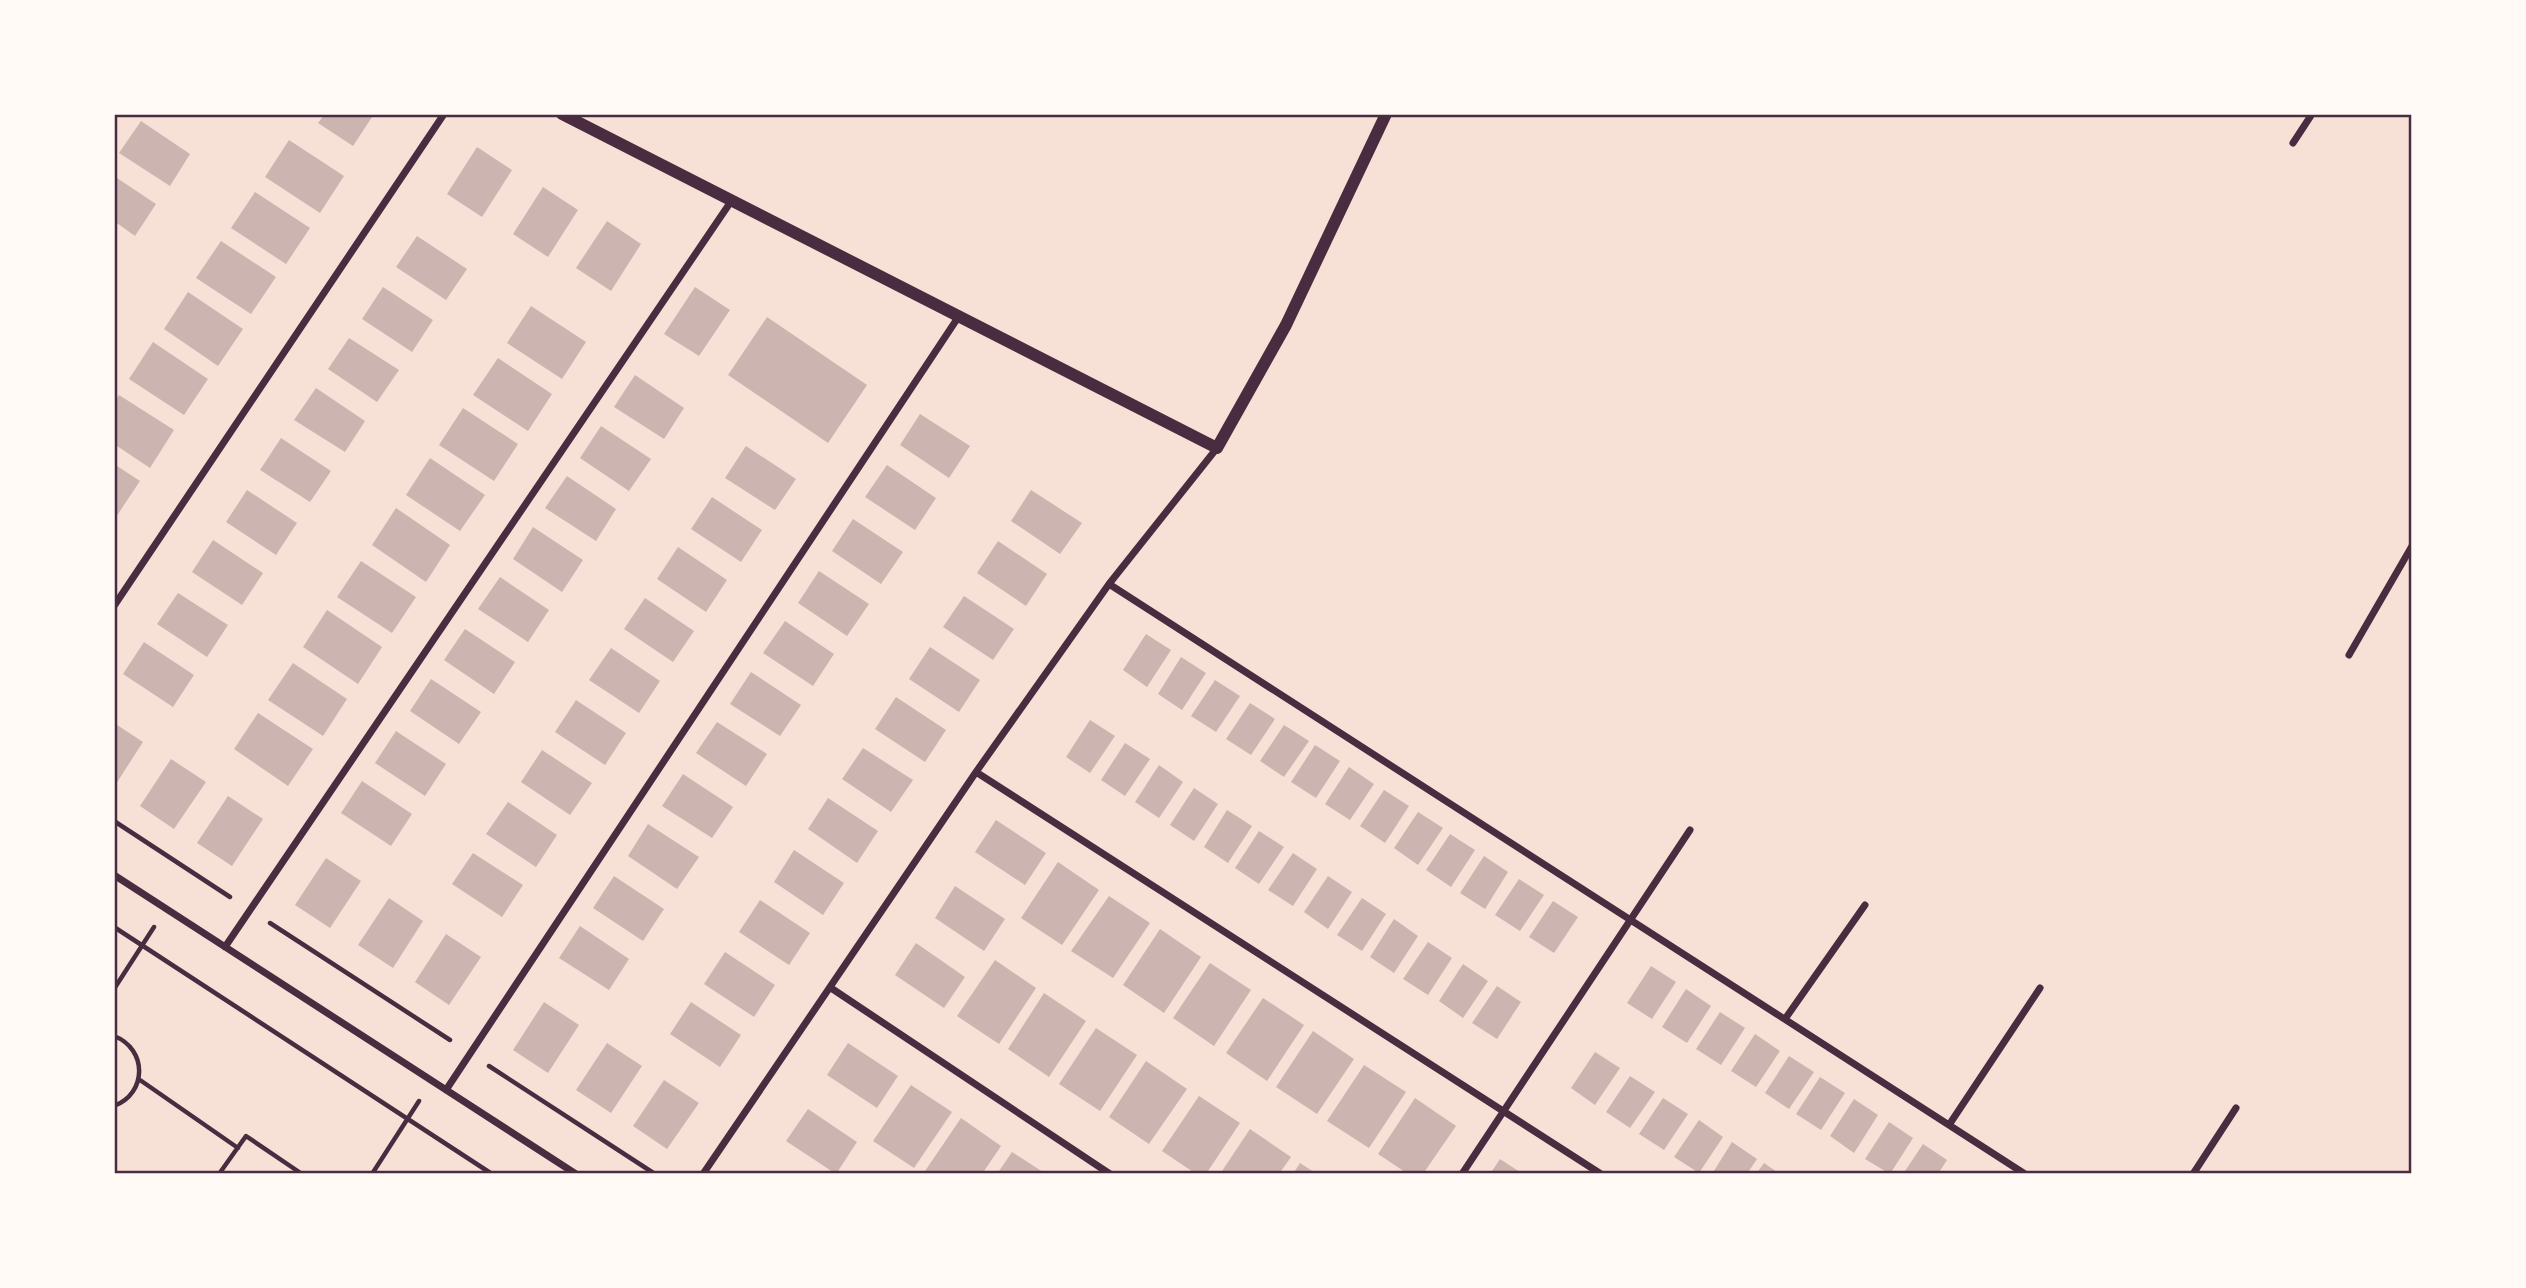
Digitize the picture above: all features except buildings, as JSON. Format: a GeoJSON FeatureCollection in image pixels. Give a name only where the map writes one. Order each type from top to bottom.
{"type":"FeatureCollection","features":[{"type":"Feature","properties":{"kind":"street"},"geometry":{"type":"LineString","coordinates":[[114,606],[444,114]]}},
{"type":"Feature","properties":{"kind":"street"},"geometry":{"type":"LineString","coordinates":[[562,114],[1217,448]]}},
{"type":"Feature","properties":{"kind":"street"},"geometry":{"type":"LineString","coordinates":[[703,1174],[976,772],[1109,583],[1217,448],[1286,325],[1386,114]]}},
{"type":"Feature","properties":{"kind":"street"},"geometry":{"type":"LineString","coordinates":[[2293,143],[2312,114]]}},
{"type":"Feature","properties":{"kind":"street"},"geometry":{"type":"LineString","coordinates":[[225,947],[732,200]]}},
{"type":"Feature","properties":{"kind":"street"},"geometry":{"type":"LineString","coordinates":[[446,1090],[959,316]]}},
{"type":"Feature","properties":{"kind":"street"},"geometry":{"type":"LineString","coordinates":[[2349,655],[2412,546]]}},
{"type":"Feature","properties":{"kind":"street"},"geometry":{"type":"LineString","coordinates":[[1109,583],[2025,1174]]}},
{"type":"Feature","properties":{"kind":"street"},"geometry":{"type":"LineString","coordinates":[[976,772],[1601,1174]]}},
{"type":"Feature","properties":{"kind":"street"},"geometry":{"type":"LineString","coordinates":[[1462,1174],[1690,830]]}},
{"type":"Feature","properties":{"kind":"street"},"geometry":{"type":"LineString","coordinates":[[114,875],[576,1174]]}},
{"type":"Feature","properties":{"kind":"street"},"geometry":{"type":"LineString","coordinates":[[1785,1020],[1865,905]]}},
{"type":"Feature","properties":{"kind":"street"},"geometry":{"type":"LineString","coordinates":[[831,988],[1110,1174]]}},
{"type":"Feature","properties":{"kind":"street"},"geometry":{"type":"LineString","coordinates":[[1949,1125],[2040,989]]}},
{"type":"Feature","properties":{"kind":"street"},"geometry":{"type":"LineString","coordinates":[[2193,1174],[2236,1108]]}},
{"type":"Feature","properties":{"kind":"path"},"geometry":{"type":"LineString","coordinates":[[114,821],[655,1174]]}},
{"type":"Feature","properties":{"kind":"path"},"geometry":{"type":"LineString","coordinates":[[114,989],[166,909]]}},
{"type":"Feature","properties":{"kind":"path"},"geometry":{"type":"LineString","coordinates":[[114,927],[492,1174]]}},
{"type":"Feature","properties":{"kind":"path"},"geometry":{"type":"LineString","coordinates":[[114,1037],[131,1046],[140,1068],[135,1091],[127,1100],[114,1106]]}},
{"type":"Feature","properties":{"kind":"path"},"geometry":{"type":"LineString","coordinates":[[139,1080],[238,1148]]}},
{"type":"Feature","properties":{"kind":"path"},"geometry":{"type":"LineString","coordinates":[[372,1174],[432,1081]]}},
{"type":"Feature","properties":{"kind":"path"},"geometry":{"type":"LineString","coordinates":[[219,1174],[246,1136],[302,1174]]}}]}
